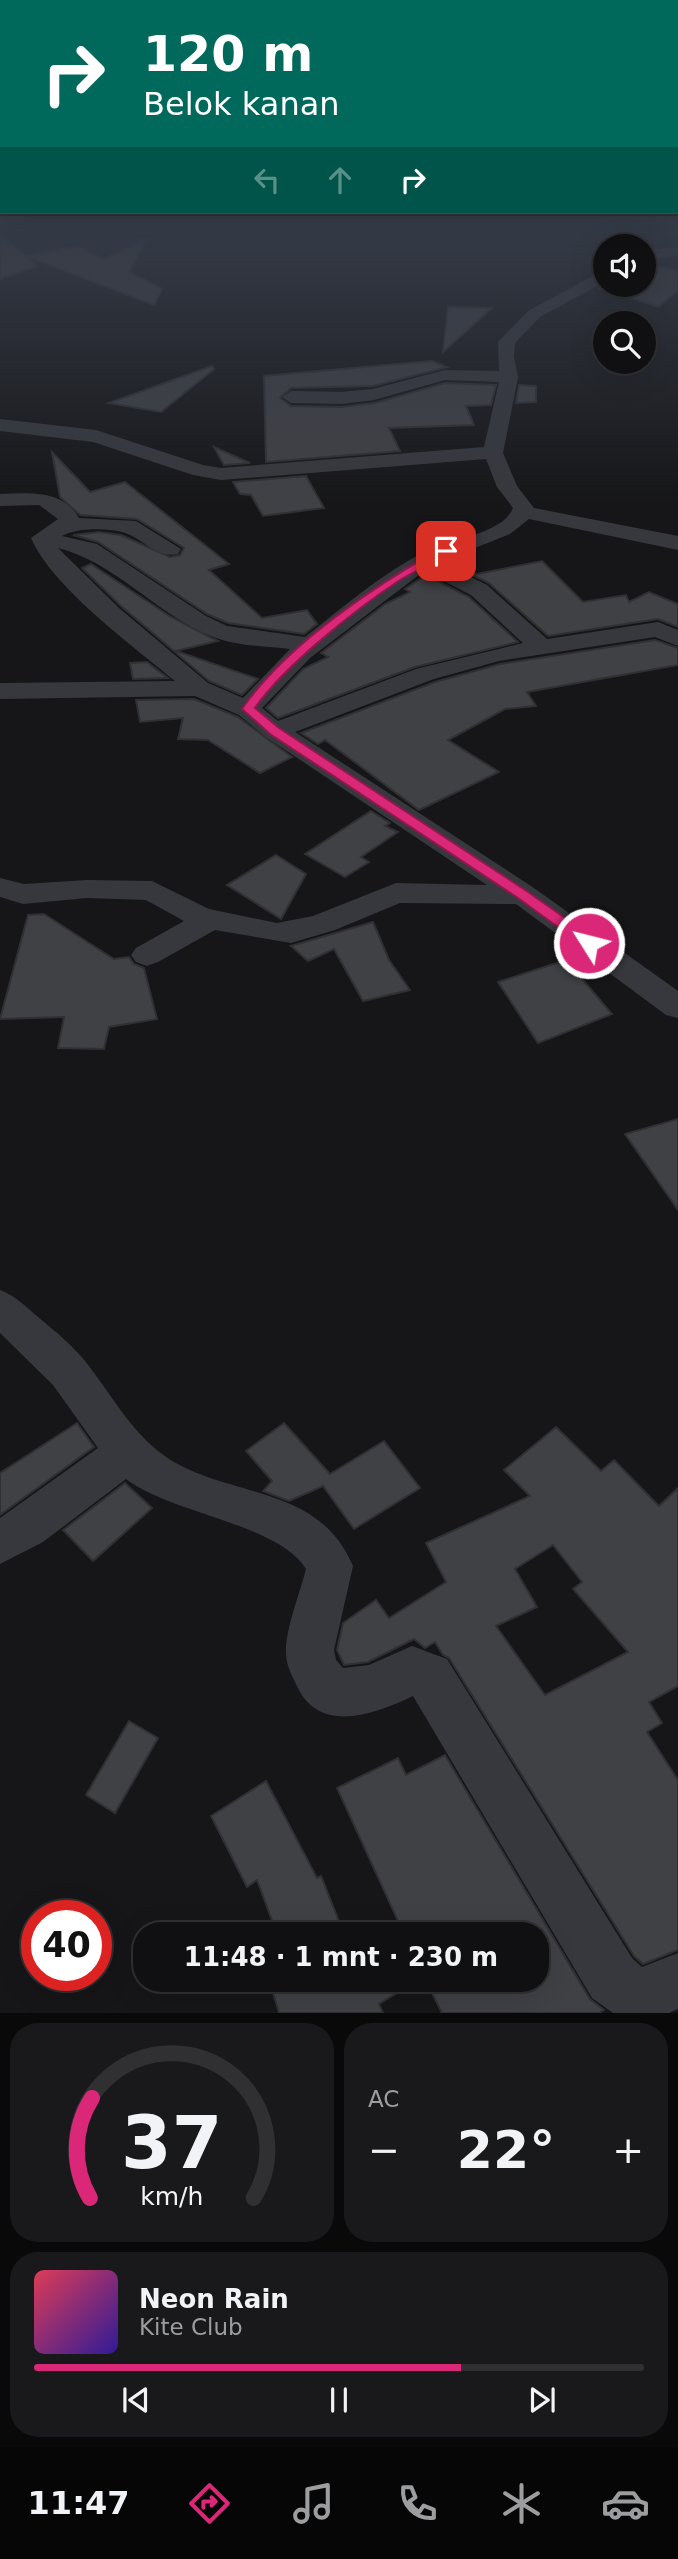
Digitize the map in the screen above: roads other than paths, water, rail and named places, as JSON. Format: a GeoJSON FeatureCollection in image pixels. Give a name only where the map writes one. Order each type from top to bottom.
{"type":"FeatureCollection","features":[{"type":"Feature","properties":{"kind":"street"},"geometry":{"type":"LineString","coordinates":[[248,709],[263,688],[311,645],[396,578],[423,562],[505,529],[520,520],[524,508],[503,479],[493,453],[509,377],[505,350],[512,335],[533,317]]}},
{"type":"Feature","properties":{"kind":"street"},"geometry":{"type":"LineString","coordinates":[[291,397],[363,395],[402,388],[445,375],[509,377]]}},
{"type":"Feature","properties":{"kind":"street"},"geometry":{"type":"LineString","coordinates":[[0,425],[67,430],[96,436],[200,471],[221,474],[444,454],[493,453]]}},
{"type":"Feature","properties":{"kind":"street"},"geometry":{"type":"LineString","coordinates":[[0,500],[44,499],[72,520],[69,524]]}},
{"type":"Feature","properties":{"kind":"street"},"geometry":{"type":"LineString","coordinates":[[524,512],[678,543]]}},
{"type":"Feature","properties":{"kind":"street"},"geometry":{"type":"LineString","coordinates":[[42,538],[69,524],[128,526],[170,549]]}},
{"type":"Feature","properties":{"kind":"street"},"geometry":{"type":"LineString","coordinates":[[42,538],[89,549],[198,621],[220,632],[311,645]]}},
{"type":"Feature","properties":{"kind":"street"},"geometry":{"type":"LineString","coordinates":[[42,538],[45,551],[77,583],[199,688],[248,709],[275,731],[523,895],[678,1007]]}},
{"type":"Feature","properties":{"kind":"street"},"geometry":{"type":"LineString","coordinates":[[423,562],[479,590],[542,647]]}},
{"type":"Feature","properties":{"kind":"street"},"geometry":{"type":"LineString","coordinates":[[275,731],[425,674],[497,654],[658,629],[678,639]]}},
{"type":"Feature","properties":{"kind":"street"},"geometry":{"type":"LineString","coordinates":[[0,691],[199,688]]}},
{"type":"Feature","properties":{"kind":"street"},"geometry":{"type":"LineString","coordinates":[[0,887],[23,894],[87,889],[152,891],[210,920],[258,930],[291,933],[324,923],[396,893],[523,895]]}},
{"type":"Feature","properties":{"kind":"street"},"geometry":{"type":"LineString","coordinates":[[147,954],[210,920]]}},
{"type":"Feature","properties":{"kind":"street"},"geometry":{"type":"LineString","coordinates":[[0,1307],[55,1358],[129,1451],[159,1477],[210,1499],[278,1521],[317,1544],[330,1566],[310,1650],[311,1662],[320,1680],[338,1693],[371,1690],[412,1671],[429,1677],[612,1978],[640,1996],[678,1981]]}},
{"type":"Feature","properties":{"kind":"street"},"geometry":{"type":"LineString","coordinates":[[0,1542],[27,1527],[129,1451]]}}]}
